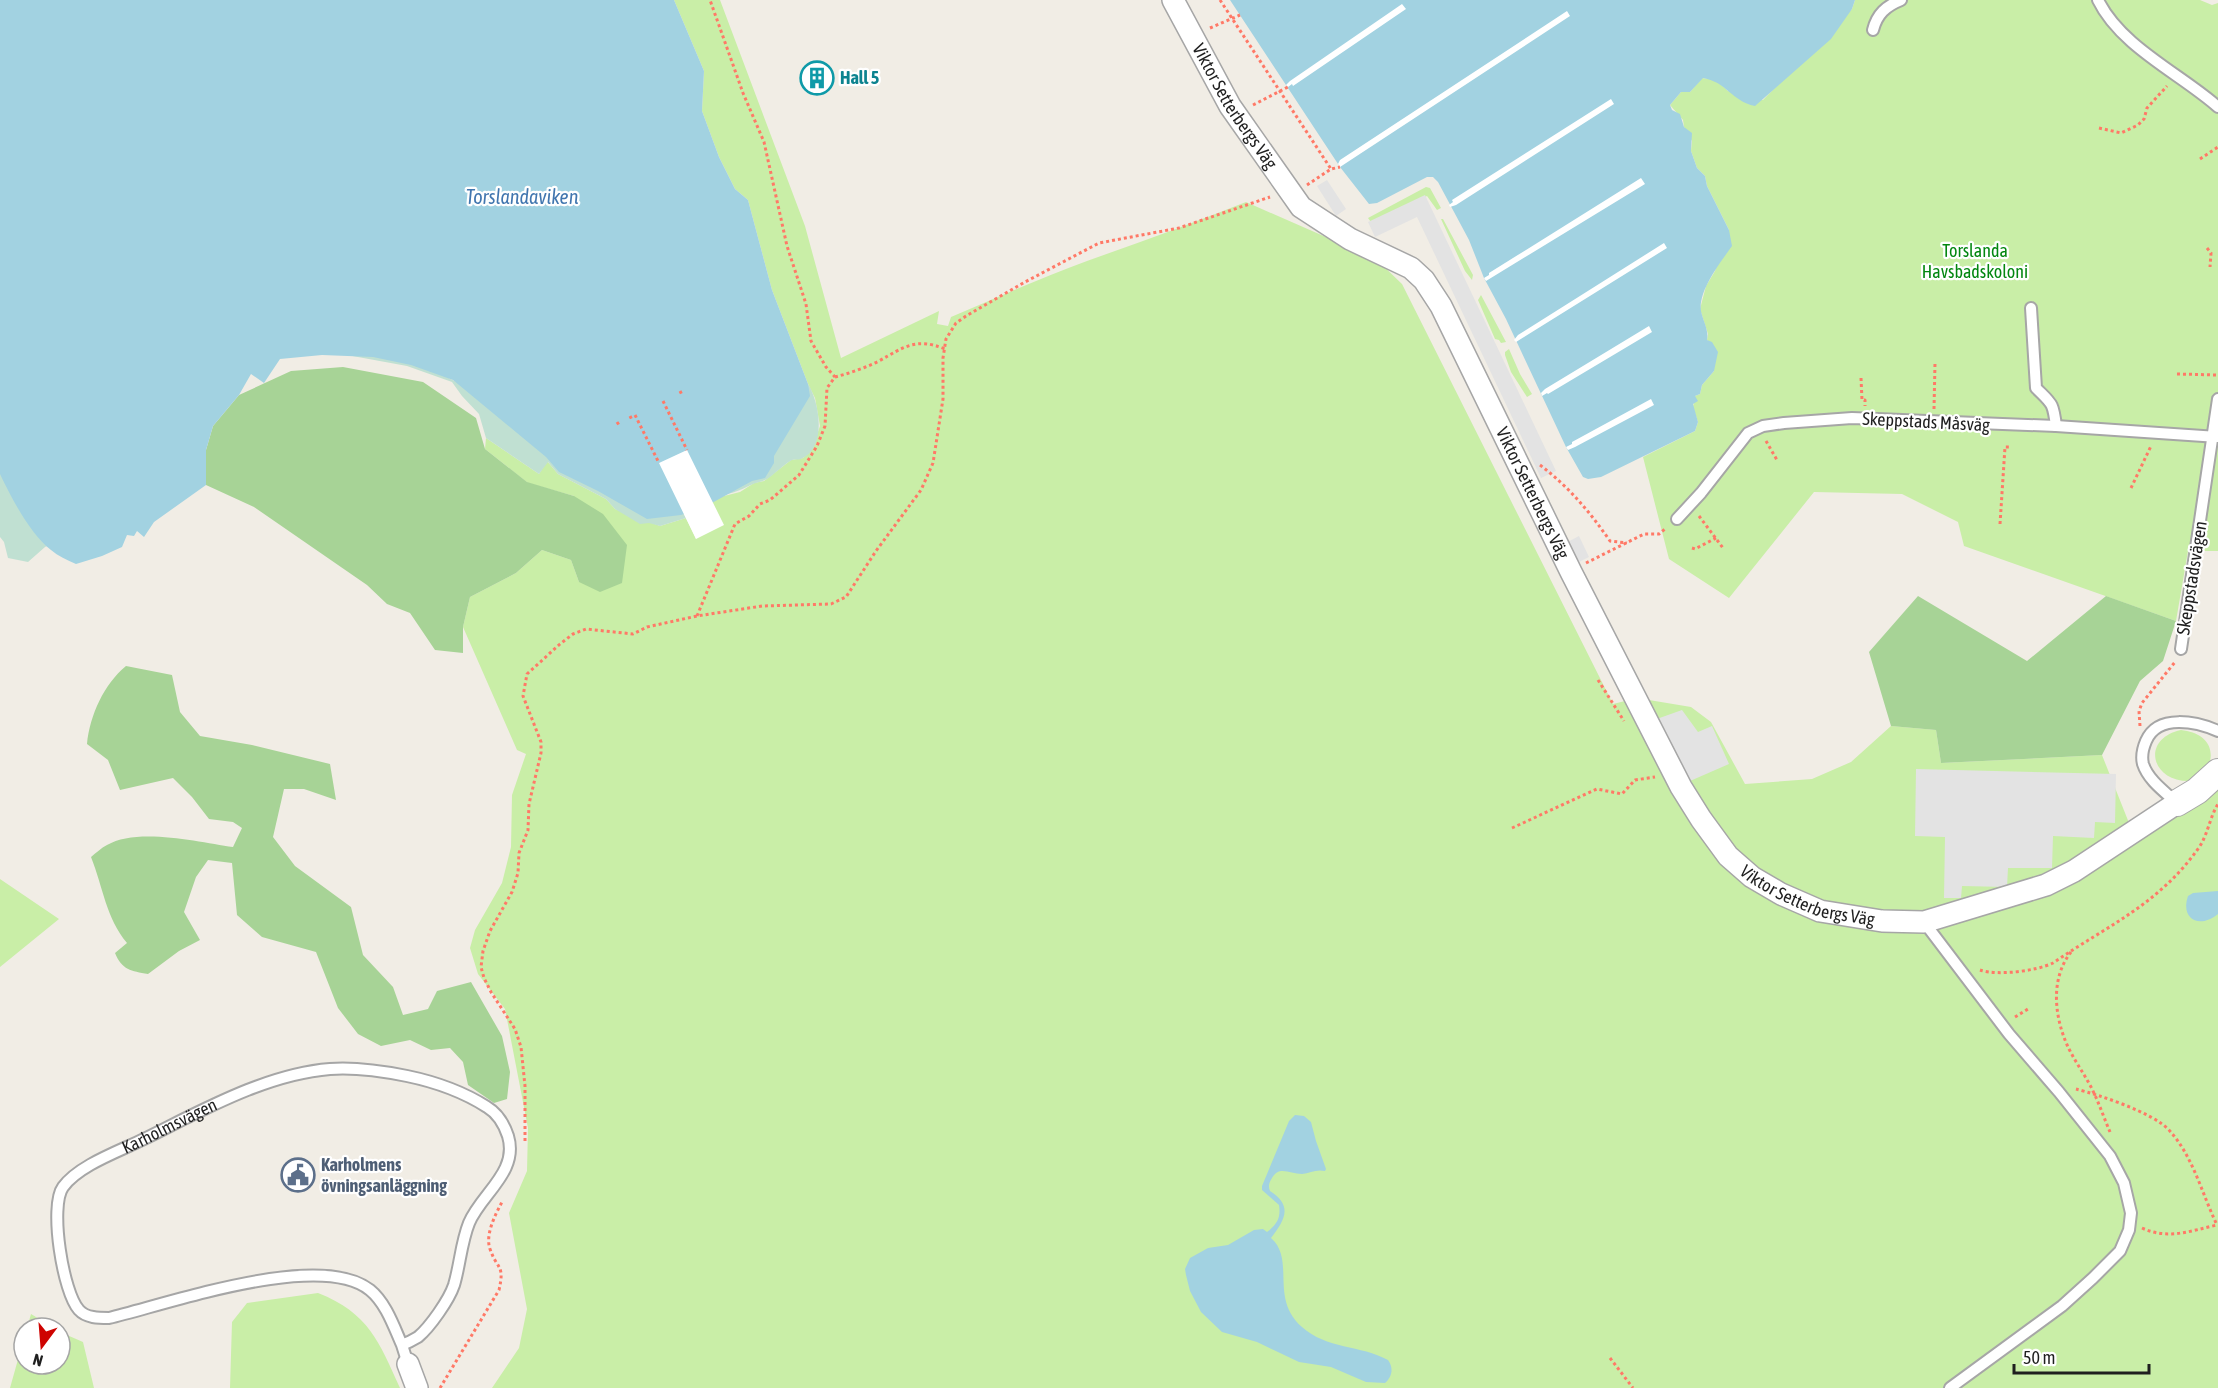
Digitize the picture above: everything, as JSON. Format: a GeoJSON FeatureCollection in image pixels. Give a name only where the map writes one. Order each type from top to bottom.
{"type":"FeatureCollection","features":[{"type":"Feature","properties":{"kind":"street","name":"Viktor Setterbergs Väg"},"geometry":{"type":"LineString","coordinates":[[1173,0],[1236,114],[1288,192],[1301,207],[1350,238],[1411,268],[1424,280],[1442,306],[1571,572],[1678,779],[1701,819],[1728,856],[1752,877],[1820,911],[1882,921],[1924,922],[2046,885],[2074,871],[2177,803]]}},
{"type":"Feature","properties":{"kind":"street"},"geometry":{"type":"LineString","coordinates":[[2177,803],[2197,791],[2218,772]]}},
{"type":"Feature","properties":{"kind":"street","name":"Karholmsvägen"},"geometry":{"type":"LineString","coordinates":[[405,1355],[417,1388]]}},
{"type":"Feature","properties":{"kind":"lane"},"geometry":{"type":"LineString","coordinates":[[1873,30],[1882,10],[1901,0]]}},
{"type":"Feature","properties":{"kind":"lane"},"geometry":{"type":"LineString","coordinates":[[2098,0],[2112,21],[2126,35],[2218,107]]}},
{"type":"Feature","properties":{"kind":"lane"},"geometry":{"type":"LineString","coordinates":[[2031,308],[2036,388],[2053,405],[2056,426]]}},
{"type":"Feature","properties":{"kind":"lane","name":"Skeppstadsvägen"},"geometry":{"type":"LineString","coordinates":[[2181,649],[2216,436],[2218,399]]}},
{"type":"Feature","properties":{"kind":"lane","name":"Skeppstads Måsväg"},"geometry":{"type":"LineString","coordinates":[[1677,519],[1701,493],[1748,433],[1759,428],[1804,421],[1866,419],[2056,426],[2216,436]]}},
{"type":"Feature","properties":{"kind":"lane"},"geometry":{"type":"LineString","coordinates":[[2177,803],[2153,780],[2144,766],[2143,752],[2149,734],[2166,724],[2175,722],[2197,723],[2218,731]]}},
{"type":"Feature","properties":{"kind":"lane"},"geometry":{"type":"LineString","coordinates":[[1924,922],[2008,1034],[2110,1156],[2124,1183],[2131,1214],[2129,1230],[2120,1251],[2093,1278],[2062,1306],[1950,1388]]}},
{"type":"Feature","properties":{"kind":"lane","name":"Karholmsvägen"},"geometry":{"type":"LineString","coordinates":[[330,1069],[384,1071],[442,1085],[463,1093],[490,1108],[504,1125],[510,1142],[509,1158],[503,1173],[478,1207],[469,1224],[453,1287],[441,1309],[405,1355],[377,1297],[369,1289],[353,1281],[334,1276],[299,1276],[218,1289],[109,1318],[92,1317],[79,1310],[72,1299],[60,1252],[56,1222],[62,1188],[75,1176],[97,1162],[189,1116],[240,1093],[298,1074],[330,1069]]}},
{"type":"Feature","properties":{"kind":"path"},"geometry":{"type":"LineString","coordinates":[[710,0],[743,93],[764,142],[788,246],[806,304],[811,341],[826,367],[835,376]]}},
{"type":"Feature","properties":{"kind":"path"},"geometry":{"type":"LineString","coordinates":[[1220,0],[1331,170]]}},
{"type":"Feature","properties":{"kind":"path"},"geometry":{"type":"LineString","coordinates":[[1192,36],[1240,15]]}},
{"type":"Feature","properties":{"kind":"path"},"geometry":{"type":"LineString","coordinates":[[2099,128],[2121,132],[2138,125],[2144,119],[2147,108],[2175,75]]}},
{"type":"Feature","properties":{"kind":"path"},"geometry":{"type":"LineString","coordinates":[[1236,114],[1288,87]]}},
{"type":"Feature","properties":{"kind":"path"},"geometry":{"type":"LineString","coordinates":[[2200,159],[2218,147]]}},
{"type":"Feature","properties":{"kind":"path"},"geometry":{"type":"LineString","coordinates":[[524,1142],[526,1105],[521,1047],[515,1029],[491,992],[481,967],[483,951],[490,931],[512,892],[518,873],[519,853],[528,830],[529,804],[541,753],[541,742],[523,696],[527,674],[573,634],[586,629],[633,634],[647,627],[697,616],[762,606],[831,604],[846,597],[876,551],[921,490],[933,463],[943,399],[946,339],[956,323],[1024,282],[1099,243],[1179,228],[1298,190],[1340,166]]}},
{"type":"Feature","properties":{"kind":"path"},"geometry":{"type":"LineString","coordinates":[[2206,248],[2211,253],[2210,267]]}},
{"type":"Feature","properties":{"kind":"path"},"geometry":{"type":"LineString","coordinates":[[697,616],[735,524],[749,516],[760,504],[770,500],[799,475],[817,446],[825,426],[827,388],[835,376],[878,362],[901,347],[932,344],[945,349]]}},
{"type":"Feature","properties":{"kind":"path"},"geometry":{"type":"LineString","coordinates":[[1934,422],[1935,363]]}},
{"type":"Feature","properties":{"kind":"path"},"geometry":{"type":"LineString","coordinates":[[2176,374],[2218,375]]}},
{"type":"Feature","properties":{"kind":"path"},"geometry":{"type":"LineString","coordinates":[[1861,378],[1866,419]]}},
{"type":"Feature","properties":{"kind":"path"},"geometry":{"type":"LineString","coordinates":[[663,401],[687,450]]}},
{"type":"Feature","properties":{"kind":"path"},"geometry":{"type":"LineString","coordinates":[[636,415],[659,463]]}},
{"type":"Feature","properties":{"kind":"path"},"geometry":{"type":"LineString","coordinates":[[1759,428],[1777,460]]}},
{"type":"Feature","properties":{"kind":"path"},"geometry":{"type":"LineString","coordinates":[[2131,488],[2155,433]]}},
{"type":"Feature","properties":{"kind":"path"},"geometry":{"type":"LineString","coordinates":[[2000,524],[2005,447],[2010,447]]}},
{"type":"Feature","properties":{"kind":"path"},"geometry":{"type":"LineString","coordinates":[[1538,463],[1564,483],[1610,542],[1627,543]]}},
{"type":"Feature","properties":{"kind":"path"},"geometry":{"type":"LineString","coordinates":[[1690,503],[1723,548]]}},
{"type":"Feature","properties":{"kind":"path"},"geometry":{"type":"LineString","coordinates":[[1571,572],[1644,534],[1659,534],[1677,519]]}},
{"type":"Feature","properties":{"kind":"path"},"geometry":{"type":"LineString","coordinates":[[1692,548],[1716,538]]}},
{"type":"Feature","properties":{"kind":"path"},"geometry":{"type":"LineString","coordinates":[[2149,734],[2139,725],[2139,711],[2142,703],[2178,658],[2181,649]]}},
{"type":"Feature","properties":{"kind":"path"},"geometry":{"type":"LineString","coordinates":[[1512,828],[1597,789],[1622,794],[1635,780],[1657,777],[1678,779]]}},
{"type":"Feature","properties":{"kind":"path"},"geometry":{"type":"LineString","coordinates":[[1955,963],[1984,972],[2040,969],[2053,963],[2132,914],[2157,894],[2200,845],[2218,804]]}},
{"type":"Feature","properties":{"kind":"path"},"geometry":{"type":"LineString","coordinates":[[2072,951],[2065,960],[2058,978],[2057,1007],[2068,1046],[2094,1093],[2111,1136],[2113,1147],[2110,1156]]}},
{"type":"Feature","properties":{"kind":"path"},"geometry":{"type":"LineString","coordinates":[[2044,1075],[2066,1087],[2094,1093],[2153,1118],[2167,1128],[2178,1141],[2217,1225],[2167,1236],[2154,1234],[2130,1222]]}},
{"type":"Feature","properties":{"kind":"path"},"geometry":{"type":"LineString","coordinates":[[440,1388],[499,1290],[500,1266],[490,1249],[489,1240],[490,1230],[504,1198]]}},
{"type":"Feature","properties":{"kind":"path"},"geometry":{"type":"LineString","coordinates":[[1610,1358],[1633,1388]]}},
{"type":"Feature","properties":{"kind":"green space"},"geometry":{"type":"Polygon","coordinates":[[[674,0],[720,0],[805,226],[841,358],[939,311],[937,324],[948,326],[951,317],[1019,288],[1246,202],[1376,259],[1402,284],[1613,704],[1637,698],[1691,707],[1711,722],[1745,784],[1812,779],[1851,762],[1891,726],[1936,730],[1941,763],[2102,755],[2131,828],[2218,762],[2218,1388],[492,1388],[519,1348],[527,1309],[509,1213],[527,1171],[528,1128],[505,1009],[478,974],[470,948],[475,930],[502,883],[511,847],[512,795],[526,754],[517,750],[463,627],[470,597],[516,573],[542,550],[571,560],[579,582],[574,496],[528,483],[485,449],[486,438],[539,474],[547,461],[558,474],[606,499],[615,509],[660,526],[686,518],[696,539],[712,499],[740,492],[754,483],[764,481],[791,460],[803,458],[812,449],[820,426],[815,398],[772,290],[748,200],[735,189],[719,157],[702,111],[704,71],[674,0]]]}},
{"type":"Feature","properties":{"kind":"green space","name":"Torslanda Havsbadskoloni"},"geometry":{"type":"Polygon","coordinates":[[[1855,0],[2200,0],[2212,5],[2218,3],[2218,551],[2188,551],[2176,621],[1964,546],[1958,522],[1902,494],[1814,492],[1729,598],[1669,559],[1643,457],[1695,431],[1698,422],[1693,407],[1695,396],[1700,394],[1702,385],[1714,371],[1714,346],[1707,340],[1708,334],[1700,309],[1706,286],[1715,271],[1729,230],[1707,186],[1705,176],[1697,168],[1691,151],[1692,141],[1684,127],[1683,120],[1670,105],[1681,92],[1690,92],[1702,78],[1716,80],[1728,91],[1763,100],[1852,9],[1855,0]]]}},
{"type":"Feature","properties":{"kind":"green space"},"geometry":{"type":"Polygon","coordinates":[[[1426,187],[1430,188],[1441,208],[1437,210],[1427,196],[1373,225],[1368,218],[1426,187]]]}},
{"type":"Feature","properties":{"kind":"green space"},"geometry":{"type":"Polygon","coordinates":[[[1441,219],[1473,275],[1472,280],[1465,271],[1441,219]]]}},
{"type":"Feature","properties":{"kind":"green space"},"geometry":{"type":"Polygon","coordinates":[[[1481,295],[1506,342],[1501,343],[1495,339],[1478,300],[1481,295]]]}},
{"type":"Feature","properties":{"kind":"green space"},"geometry":{"type":"Polygon","coordinates":[[[382,345],[670,488],[686,518],[660,526],[649,523],[640,524],[615,509],[606,499],[558,474],[548,462],[539,474],[486,438],[479,414],[452,382],[407,366],[336,353],[382,345]]]}},
{"type":"Feature","properties":{"kind":"green space"},"geometry":{"type":"Polygon","coordinates":[[[1509,349],[1532,394],[1527,397],[1511,372],[1505,355],[1509,349]]]}},
{"type":"Feature","properties":{"kind":"green space"},"geometry":{"type":"Polygon","coordinates":[[[343,367],[423,382],[476,418],[485,449],[527,482],[574,496],[603,514],[627,545],[622,583],[600,592],[579,582],[571,560],[542,550],[516,573],[470,597],[463,627],[463,653],[435,650],[410,613],[387,604],[367,585],[254,507],[206,485],[206,450],[213,426],[239,395],[291,371],[343,367]]]}},
{"type":"Feature","properties":{"kind":"green space"},"geometry":{"type":"Polygon","coordinates":[[[803,383],[808,384],[816,402],[819,424],[815,445],[801,459],[789,462],[765,480],[724,495],[803,383]]]}},
{"type":"Feature","properties":{"kind":"green space"},"geometry":{"type":"Polygon","coordinates":[[[0,432],[57,541],[45,547],[28,562],[8,558],[4,542],[0,537],[0,432]]]}},
{"type":"Feature","properties":{"kind":"green space"},"geometry":{"type":"Polygon","coordinates":[[[1918,596],[2027,661],[2106,596],[2176,621],[2163,661],[2140,681],[2102,755],[1941,763],[1936,730],[1891,726],[1869,652],[1918,596]]]}},
{"type":"Feature","properties":{"kind":"green space"},"geometry":{"type":"Polygon","coordinates":[[[126,666],[172,675],[180,712],[200,736],[252,745],[330,764],[336,800],[304,789],[284,789],[273,837],[295,866],[351,907],[363,955],[393,987],[403,1015],[428,1009],[437,991],[471,982],[502,1036],[510,1072],[507,1099],[494,1103],[468,1085],[463,1062],[450,1048],[431,1050],[410,1040],[381,1046],[358,1034],[338,1008],[316,952],[262,937],[237,915],[232,863],[208,860],[196,877],[184,912],[200,940],[179,951],[148,974],[132,971],[121,963],[115,953],[127,943],[114,923],[91,857],[107,845],[135,837],[168,837],[233,847],[242,828],[233,822],[209,819],[173,778],[120,790],[108,760],[87,744],[91,722],[99,701],[111,682],[126,666]]]}},
{"type":"Feature","properties":{"kind":"green space"},"geometry":{"type":"Polygon","coordinates":[[[2181,730],[2200,736],[2205,740],[2210,751],[2209,765],[2191,781],[2177,780],[2167,775],[2159,768],[2156,760],[2156,751],[2160,742],[2168,735],[2181,730]]]}},
{"type":"Feature","properties":{"kind":"green space"},"geometry":{"type":"Polygon","coordinates":[[[0,879],[59,919],[0,967],[0,879]]]}},
{"type":"Feature","properties":{"kind":"green space"},"geometry":{"type":"Polygon","coordinates":[[[318,1293],[335,1301],[361,1320],[378,1343],[400,1388],[230,1388],[232,1322],[247,1303],[318,1293]]]}},
{"type":"Feature","properties":{"kind":"green space"},"geometry":{"type":"Polygon","coordinates":[[[72,1337],[83,1342],[94,1388],[10,1388],[13,1376],[72,1376],[72,1337]]]}},
{"type":"Feature","properties":{"kind":"shaded area"},"geometry":{"type":"Polygon","coordinates":[[[1327,180],[1346,209],[1336,216],[1317,186],[1327,180]]]}},
{"type":"Feature","properties":{"kind":"shaded area"},"geometry":{"type":"Polygon","coordinates":[[[1425,195],[1556,471],[1541,478],[1417,217],[1375,237],[1368,222],[1425,195]]]}},
{"type":"Feature","properties":{"kind":"shaded area"},"geometry":{"type":"Polygon","coordinates":[[[1579,536],[1589,557],[1575,564],[1564,544],[1579,536]]]}},
{"type":"Feature","properties":{"kind":"shaded area"},"geometry":{"type":"Polygon","coordinates":[[[1682,710],[1698,732],[1712,726],[1729,764],[1690,781],[1654,720],[1682,710]]]}},
{"type":"Feature","properties":{"kind":"shaded area"},"geometry":{"type":"Polygon","coordinates":[[[1916,769],[2116,774],[2115,823],[2095,822],[2094,838],[2053,836],[2052,868],[2008,868],[2007,887],[1962,886],[1961,898],[1944,898],[1945,837],[1915,836],[1916,769]]]}},
{"type":"Feature","properties":{"kind":"water","name":"Torslandaviken"},"geometry":{"type":"Polygon","coordinates":[[[0,0],[674,0],[704,71],[702,111],[719,157],[735,189],[748,200],[772,290],[808,384],[810,396],[774,456],[774,463],[765,478],[752,481],[710,504],[681,515],[647,519],[559,472],[546,457],[453,380],[411,365],[373,357],[322,355],[280,359],[264,383],[251,374],[239,395],[213,426],[206,450],[206,485],[154,522],[144,537],[137,531],[134,536],[127,535],[122,547],[76,564],[57,554],[36,535],[15,504],[0,474],[0,0]]]}},
{"type":"Feature","properties":{"kind":"water"},"geometry":{"type":"Polygon","coordinates":[[[1230,0],[1855,0],[1852,9],[1831,39],[1755,106],[1740,100],[1718,83],[1703,78],[1690,92],[1681,92],[1670,105],[1672,110],[1680,114],[1684,127],[1692,133],[1691,151],[1697,168],[1705,176],[1707,186],[1729,230],[1732,246],[1706,286],[1701,303],[1707,340],[1712,342],[1718,352],[1714,371],[1702,385],[1700,394],[1695,396],[1698,401],[1693,404],[1698,422],[1695,431],[1601,477],[1588,479],[1583,477],[1566,447],[1506,319],[1484,278],[1469,240],[1438,182],[1433,177],[1427,177],[1377,203],[1369,204],[1340,167],[1230,0]]]}},
{"type":"Feature","properties":{"kind":"water"},"geometry":{"type":"Polygon","coordinates":[[[2218,891],[2218,914],[2205,921],[2193,920],[2189,916],[2186,904],[2188,896],[2193,893],[2218,891]]]}},
{"type":"Feature","properties":{"kind":"water"},"geometry":{"type":"Polygon","coordinates":[[[1295,1115],[1304,1116],[1311,1122],[1326,1169],[1302,1174],[1281,1171],[1275,1174],[1270,1183],[1270,1191],[1282,1202],[1284,1208],[1283,1220],[1271,1238],[1282,1257],[1287,1304],[1292,1316],[1311,1334],[1388,1360],[1391,1372],[1385,1383],[1366,1382],[1331,1367],[1299,1362],[1257,1342],[1222,1332],[1201,1312],[1190,1291],[1185,1269],[1190,1258],[1208,1248],[1228,1245],[1254,1230],[1263,1229],[1267,1232],[1276,1223],[1279,1217],[1279,1205],[1262,1190],[1262,1186],[1289,1121],[1295,1115]]]}},
{"type":"Feature","properties":{"kind":"pier"},"geometry":{"type":"Polygon","coordinates":[[[1402,4],[1406,9],[1293,86],[1292,84],[1288,87],[1286,85],[1290,81],[1402,4]]]}},
{"type":"Feature","properties":{"kind":"pier"},"geometry":{"type":"Polygon","coordinates":[[[1567,11],[1570,16],[1340,167],[1338,164],[1340,160],[1567,11]]]}},
{"type":"Feature","properties":{"kind":"pier"},"geometry":{"type":"Polygon","coordinates":[[[1611,99],[1614,104],[1450,207],[1452,200],[1611,99]]]}},
{"type":"Feature","properties":{"kind":"pier"},"geometry":{"type":"Polygon","coordinates":[[[1641,178],[1645,184],[1486,281],[1484,278],[1489,273],[1641,178]]]}},
{"type":"Feature","properties":{"kind":"pier"},"geometry":{"type":"Polygon","coordinates":[[[1664,243],[1667,248],[1516,342],[1514,340],[1518,335],[1664,243]]]}},
{"type":"Feature","properties":{"kind":"pier"},"geometry":{"type":"Polygon","coordinates":[[[1649,326],[1652,332],[1542,396],[1541,393],[1545,389],[1649,326]]]}},
{"type":"Feature","properties":{"kind":"pier"},"geometry":{"type":"Polygon","coordinates":[[[1651,399],[1654,405],[1575,447],[1568,450],[1566,447],[1572,442],[1651,399]]]}},
{"type":"Feature","properties":{"kind":"pier"},"geometry":{"type":"Polygon","coordinates":[[[687,450],[724,525],[696,539],[659,463],[687,450]]]}},
{"type":"Feature","properties":{"kind":"place","name":"Hall 5"},"geometry":{"type":"Point","coordinates":[817,78]}},
{"type":"Feature","properties":{"kind":"place","name":"Karholmens övningsanläggning"},"geometry":{"type":"Point","coordinates":[298,1175]}}]}
